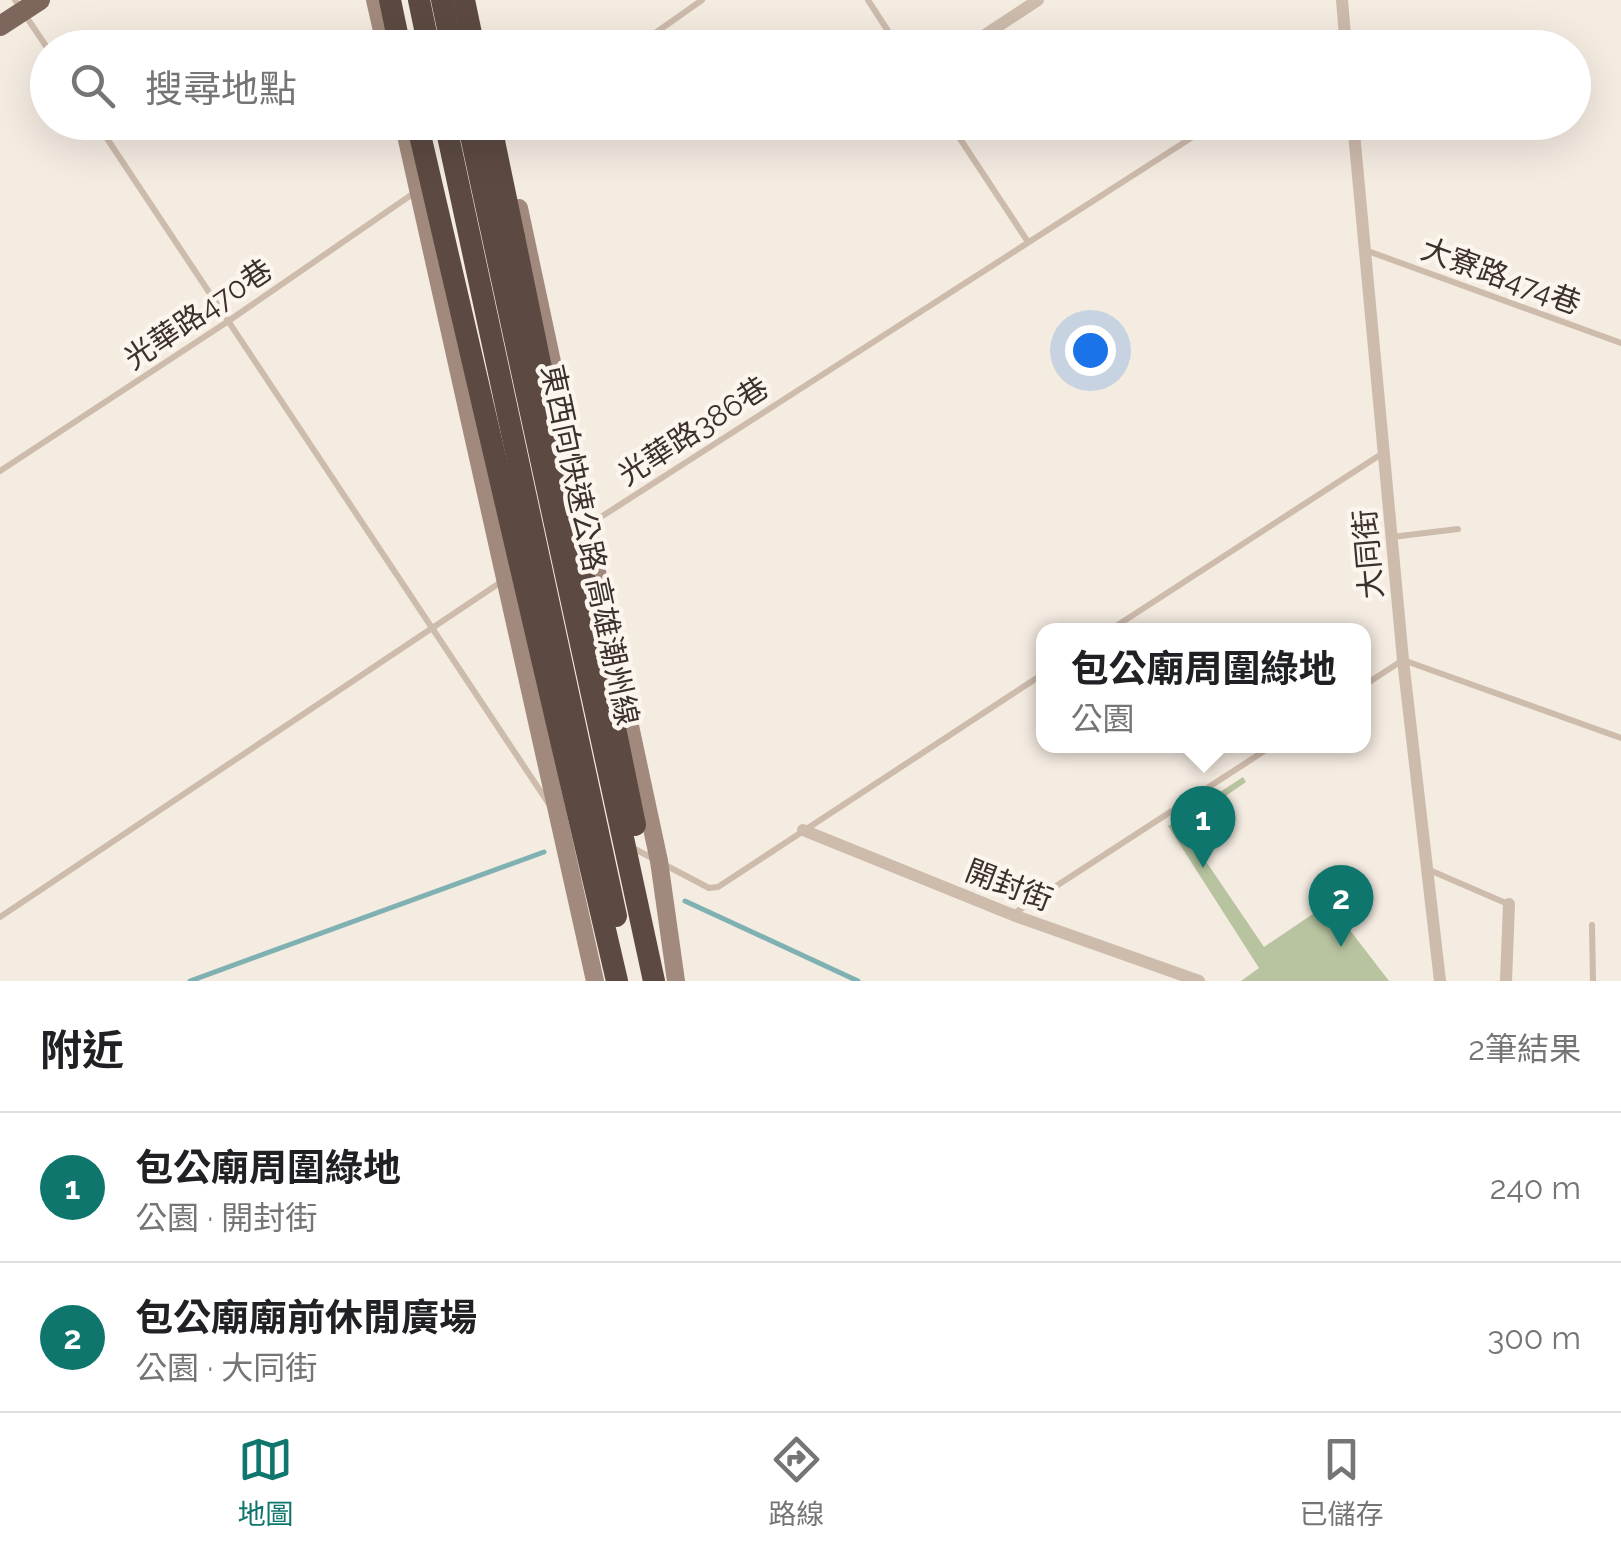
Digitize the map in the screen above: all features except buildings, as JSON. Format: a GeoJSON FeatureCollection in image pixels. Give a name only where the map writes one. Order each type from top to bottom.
{"type":"FeatureCollection","features":[{"type":"Feature","properties":{"kind":"highway"},"geometry":{"type":"LineString","coordinates":[[390,0],[396,30]]}},
{"type":"Feature","properties":{"kind":"highway"},"geometry":{"type":"LineString","coordinates":[[419,0],[425,30]]}},
{"type":"Feature","properties":{"kind":"highway"},"geometry":{"type":"LineString","coordinates":[[442,0],[448,30]]}},
{"type":"Feature","properties":{"kind":"highway"},"geometry":{"type":"LineString","coordinates":[[464,0],[470,30]]}},
{"type":"Feature","properties":{"kind":"highway"},"geometry":{"type":"LineString","coordinates":[[421,140],[617,981]]}},
{"type":"Feature","properties":{"kind":"highway","name":"東西向快速公路 高雄潮州線"},"geometry":{"type":"LineString","coordinates":[[450,140],[630,981]]}},
{"type":"Feature","properties":{"kind":"highway","name":"東西向快速公路 高雄潮州線"},"geometry":{"type":"LineString","coordinates":[[472,140],[654,981]]}},
{"type":"Feature","properties":{"kind":"highway"},"geometry":{"type":"LineString","coordinates":[[500,140],[514,237],[610,691],[664,981]]}},
{"type":"Feature","properties":{"kind":"main road"},"geometry":{"type":"LineString","coordinates":[[375,0],[382,30]]}},
{"type":"Feature","properties":{"kind":"main road"},"geometry":{"type":"LineString","coordinates":[[475,0],[481,30]]}},
{"type":"Feature","properties":{"kind":"main road"},"geometry":{"type":"LineString","coordinates":[[0,26],[26,4]]}},
{"type":"Feature","properties":{"kind":"main road"},"geometry":{"type":"LineString","coordinates":[[407,140],[595,981]]}},
{"type":"Feature","properties":{"kind":"main road"},"geometry":{"type":"LineString","coordinates":[[501,140],[659,861],[676,981]]}},
{"type":"Feature","properties":{"kind":"street"},"geometry":{"type":"LineString","coordinates":[[992,30],[1038,0]]}},
{"type":"Feature","properties":{"kind":"street"},"geometry":{"type":"LineString","coordinates":[[1342,0],[1342,30]]}},
{"type":"Feature","properties":{"kind":"street","name":"大同街"},"geometry":{"type":"LineString","coordinates":[[1355,140],[1403,660],[1440,981]]}},
{"type":"Feature","properties":{"kind":"street","name":"開封街"},"geometry":{"type":"LineString","coordinates":[[804,830],[1013,914],[1199,981]]}},
{"type":"Feature","properties":{"kind":"street"},"geometry":{"type":"LineString","coordinates":[[1506,981],[1509,904]]}},
{"type":"Feature","properties":{"kind":"lane"},"geometry":{"type":"LineString","coordinates":[[660,30],[702,0]]}},
{"type":"Feature","properties":{"kind":"lane"},"geometry":{"type":"LineString","coordinates":[[868,0],[887,30]]}},
{"type":"Feature","properties":{"kind":"lane"},"geometry":{"type":"LineString","coordinates":[[26,4],[39,30]]}},
{"type":"Feature","properties":{"kind":"lane"},"geometry":{"type":"LineString","coordinates":[[108,140],[543,798],[559,812],[709,888],[718,886],[1036,679]]}},
{"type":"Feature","properties":{"kind":"lane"},"geometry":{"type":"LineString","coordinates":[[961,140],[1028,242]]}},
{"type":"Feature","properties":{"kind":"lane","name":"光華路386巷"},"geometry":{"type":"LineString","coordinates":[[0,917],[434,630],[506,578],[1188,140]]}},
{"type":"Feature","properties":{"kind":"lane","name":"光華路470巷"},"geometry":{"type":"LineString","coordinates":[[0,472],[418,190]]}},
{"type":"Feature","properties":{"kind":"lane","name":"大寮路474巷"},"geometry":{"type":"LineString","coordinates":[[1365,250],[1621,344]]}},
{"type":"Feature","properties":{"kind":"lane"},"geometry":{"type":"LineString","coordinates":[[1121,623],[1384,452]]}},
{"type":"Feature","properties":{"kind":"lane"},"geometry":{"type":"LineString","coordinates":[[1392,537],[1458,528]]}},
{"type":"Feature","properties":{"kind":"lane"},"geometry":{"type":"LineString","coordinates":[[1371,681],[1403,660],[1621,738]]}},
{"type":"Feature","properties":{"kind":"lane"},"geometry":{"type":"LineString","coordinates":[[1013,914],[1261,753]]}},
{"type":"Feature","properties":{"kind":"lane"},"geometry":{"type":"LineString","coordinates":[[1427,869],[1509,904]]}},
{"type":"Feature","properties":{"kind":"lane"},"geometry":{"type":"LineString","coordinates":[[1592,925],[1593,981]]}},
{"type":"Feature","properties":{"kind":"green space"},"geometry":{"type":"Polygon","coordinates":[[[1243,777],[1246,782],[1182,826],[1264,947],[1329,903],[1389,981],[1241,981],[1259,968],[1168,826],[1243,777]]]}},
{"type":"Feature","properties":{"kind":"waterway"},"geometry":{"type":"LineString","coordinates":[[190,981],[544,852]]}},
{"type":"Feature","properties":{"kind":"waterway"},"geometry":{"type":"LineString","coordinates":[[685,901],[858,981]]}},
{"type":"Feature","properties":{"kind":"place","name":"包公廟周圍綠地"},"geometry":{"type":"Point","coordinates":[1203,868]}},
{"type":"Feature","properties":{"kind":"place","name":"包公廟廟前休閒廣場"},"geometry":{"type":"Point","coordinates":[1341,947]}}]}
